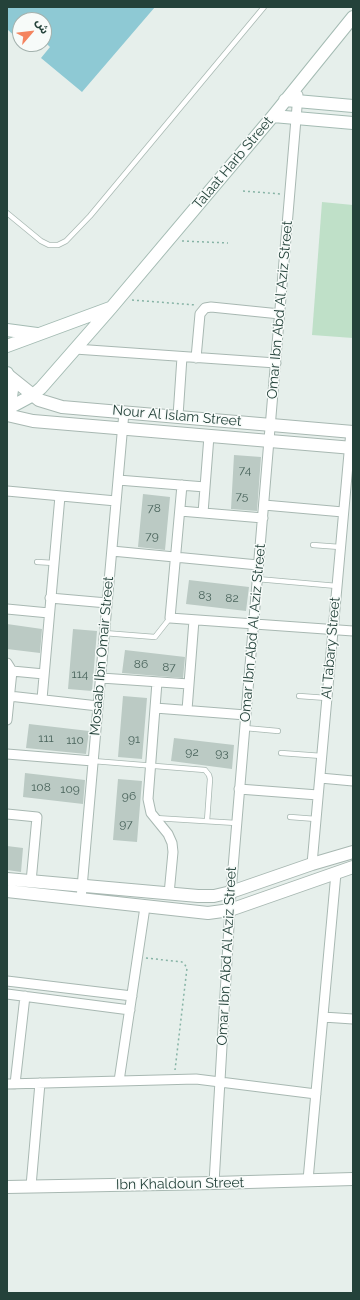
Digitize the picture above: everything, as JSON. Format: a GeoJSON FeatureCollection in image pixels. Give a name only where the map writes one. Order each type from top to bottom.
{"type":"FeatureCollection","features":[{"type":"Feature","properties":{"kind":"street","name":"Talaat Harb Street"},"geometry":{"type":"LineString","coordinates":[[7,407],[33,395],[76,349],[273,116],[292,101],[299,84],[353,17]]}},
{"type":"Feature","properties":{"kind":"street"},"geometry":{"type":"LineString","coordinates":[[292,101],[353,106]]}},
{"type":"Feature","properties":{"kind":"street","name":"Omar Ibn Abd Al Aziz Street"},"geometry":{"type":"LineString","coordinates":[[214,1183],[236,823],[296,118],[292,101]]}},
{"type":"Feature","properties":{"kind":"street"},"geometry":{"type":"LineString","coordinates":[[273,116],[353,123]]}},
{"type":"Feature","properties":{"kind":"street"},"geometry":{"type":"LineString","coordinates":[[7,346],[114,304]]}},
{"type":"Feature","properties":{"kind":"street"},"geometry":{"type":"LineString","coordinates":[[196,358],[200,314],[203,309],[211,307],[280,314]]}},
{"type":"Feature","properties":{"kind":"street"},"geometry":{"type":"LineString","coordinates":[[7,330],[38,334]]}},
{"type":"Feature","properties":{"kind":"street"},"geometry":{"type":"LineString","coordinates":[[76,349],[276,363]]}},
{"type":"Feature","properties":{"kind":"street"},"geometry":{"type":"LineString","coordinates":[[178,416],[182,357]]}},
{"type":"Feature","properties":{"kind":"street"},"geometry":{"type":"LineString","coordinates":[[7,407],[12,390],[8,374]]}},
{"type":"Feature","properties":{"kind":"street","name":"Nour Al Islam Street"},"geometry":{"type":"LineString","coordinates":[[8,374],[39,400],[62,407],[352,432]]}},
{"type":"Feature","properties":{"kind":"street","name":"Mosaab Ibn Omair Street"},"geometry":{"type":"LineString","coordinates":[[81,899],[124,412]]}},
{"type":"Feature","properties":{"kind":"street","name":"Nour Al Islam Street"},"geometry":{"type":"LineString","coordinates":[[7,415],[33,421],[351,448]]}},
{"type":"Feature","properties":{"kind":"street","name":"Al Tabary Street"},"geometry":{"type":"LineString","coordinates":[[312,864],[340,547],[352,432]]}},
{"type":"Feature","properties":{"kind":"street"},"geometry":{"type":"LineString","coordinates":[[203,513],[209,436]]}},
{"type":"Feature","properties":{"kind":"street"},"geometry":{"type":"LineString","coordinates":[[118,480],[205,487]]}},
{"type":"Feature","properties":{"kind":"street"},"geometry":{"type":"LineString","coordinates":[[182,485],[170,618],[353,631]]}},
{"type":"Feature","properties":{"kind":"street"},"geometry":{"type":"LineString","coordinates":[[7,491],[116,501]]}},
{"type":"Feature","properties":{"kind":"street"},"geometry":{"type":"LineString","coordinates":[[42,699],[60,496]]}},
{"type":"Feature","properties":{"kind":"street"},"geometry":{"type":"LineString","coordinates":[[264,505],[344,512]]}},
{"type":"Feature","properties":{"kind":"street"},"geometry":{"type":"LineString","coordinates":[[180,511],[263,518]]}},
{"type":"Feature","properties":{"kind":"street"},"geometry":{"type":"LineString","coordinates":[[112,551],[258,565]]}},
{"type":"Feature","properties":{"kind":"street"},"geometry":{"type":"LineString","coordinates":[[50,598],[107,603]]}},
{"type":"Feature","properties":{"kind":"street"},"geometry":{"type":"LineString","coordinates":[[7,609],[49,613]]}},
{"type":"Feature","properties":{"kind":"street"},"geometry":{"type":"LineString","coordinates":[[187,710],[194,620]]}},
{"type":"Feature","properties":{"kind":"street"},"geometry":{"type":"LineString","coordinates":[[7,720],[9,667],[44,674]]}},
{"type":"Feature","properties":{"kind":"street"},"geometry":{"type":"LineString","coordinates":[[101,678],[189,684]]}},
{"type":"Feature","properties":{"kind":"street"},"geometry":{"type":"LineString","coordinates":[[157,682],[148,799],[149,809],[154,818],[168,834],[173,847],[169,894]]}},
{"type":"Feature","properties":{"kind":"street"},"geometry":{"type":"LineString","coordinates":[[9,696],[98,706]]}},
{"type":"Feature","properties":{"kind":"street"},"geometry":{"type":"LineString","coordinates":[[155,708],[246,715]]}},
{"type":"Feature","properties":{"kind":"street"},"geometry":{"type":"LineString","coordinates":[[7,754],[93,761]]}},
{"type":"Feature","properties":{"kind":"street"},"geometry":{"type":"LineString","coordinates":[[320,778],[353,781]]}},
{"type":"Feature","properties":{"kind":"street"},"geometry":{"type":"LineString","coordinates":[[239,789],[318,795]]}},
{"type":"Feature","properties":{"kind":"street"},"geometry":{"type":"LineString","coordinates":[[7,814],[37,817],[31,882]]}},
{"type":"Feature","properties":{"kind":"street"},"geometry":{"type":"LineString","coordinates":[[7,879],[82,887],[206,896],[231,892],[312,864],[353,852]]}},
{"type":"Feature","properties":{"kind":"street"},"geometry":{"type":"LineString","coordinates":[[7,891],[200,913],[215,912],[230,910],[353,867]]}},
{"type":"Feature","properties":{"kind":"street"},"geometry":{"type":"LineString","coordinates":[[308,1180],[336,873]]}},
{"type":"Feature","properties":{"kind":"street"},"geometry":{"type":"LineString","coordinates":[[119,1081],[145,906]]}},
{"type":"Feature","properties":{"kind":"street"},"geometry":{"type":"LineString","coordinates":[[7,981],[132,996]]}},
{"type":"Feature","properties":{"kind":"street"},"geometry":{"type":"LineString","coordinates":[[7,994],[130,1010]]}},
{"type":"Feature","properties":{"kind":"street"},"geometry":{"type":"LineString","coordinates":[[26,996],[11,1084],[196,1079],[316,1094]]}},
{"type":"Feature","properties":{"kind":"street"},"geometry":{"type":"LineString","coordinates":[[323,1017],[353,1020]]}},
{"type":"Feature","properties":{"kind":"street"},"geometry":{"type":"LineString","coordinates":[[31,1186],[40,1083]]}},
{"type":"Feature","properties":{"kind":"street","name":"Ibn Khaldoun Street"},"geometry":{"type":"LineString","coordinates":[[7,1187],[353,1179]]}},
{"type":"Feature","properties":{"kind":"lane"},"geometry":{"type":"LineString","coordinates":[[7,213],[40,241],[49,245],[58,245],[66,242],[90,216],[264,7]]}},
{"type":"Feature","properties":{"kind":"lane"},"geometry":{"type":"LineString","coordinates":[[313,545],[340,547]]}},
{"type":"Feature","properties":{"kind":"lane"},"geometry":{"type":"LineString","coordinates":[[37,562],[54,563]]}},
{"type":"Feature","properties":{"kind":"lane"},"geometry":{"type":"LineString","coordinates":[[257,579],[337,586]]}},
{"type":"Feature","properties":{"kind":"lane"},"geometry":{"type":"LineString","coordinates":[[104,633],[155,637],[170,618]]}},
{"type":"Feature","properties":{"kind":"lane"},"geometry":{"type":"LineString","coordinates":[[299,696],[327,698]]}},
{"type":"Feature","properties":{"kind":"lane"},"geometry":{"type":"LineString","coordinates":[[245,728],[278,731]]}},
{"type":"Feature","properties":{"kind":"lane"},"geometry":{"type":"LineString","coordinates":[[281,753],[322,756]]}},
{"type":"Feature","properties":{"kind":"lane"},"geometry":{"type":"LineString","coordinates":[[93,761],[203,770],[207,772],[210,779],[207,821]]}},
{"type":"Feature","properties":{"kind":"lane"},"geometry":{"type":"LineString","coordinates":[[290,817],[316,819]]}},
{"type":"Feature","properties":{"kind":"lane"},"geometry":{"type":"LineString","coordinates":[[154,818],[236,823]]}},
{"type":"Feature","properties":{"kind":"path"},"geometry":{"type":"LineString","coordinates":[[243,191],[290,195]]}},
{"type":"Feature","properties":{"kind":"path"},"geometry":{"type":"LineString","coordinates":[[168,240],[228,243]]}},
{"type":"Feature","properties":{"kind":"path"},"geometry":{"type":"LineString","coordinates":[[114,304],[193,304],[203,309]]}},
{"type":"Feature","properties":{"kind":"path"},"geometry":{"type":"LineString","coordinates":[[137,957],[182,962],[187,968],[174,1080]]}},
{"type":"Feature","properties":{"kind":"green space"},"geometry":{"type":"Polygon","coordinates":[[[322,202],[353,205],[353,338],[312,335],[322,202]]]}},
{"type":"Feature","properties":{"kind":"water"},"geometry":{"type":"Polygon","coordinates":[[[7,7],[155,7],[82,92],[41,58],[46,52],[52,52],[52,12],[12,12],[12,34],[7,29],[7,7]]]}},
{"type":"Feature","properties":{"kind":"building"},"geometry":{"type":"Polygon","coordinates":[[[234,455],[261,457],[257,511],[231,509],[234,455]]]}},
{"type":"Feature","properties":{"kind":"building"},"geometry":{"type":"Polygon","coordinates":[[[143,494],[170,497],[165,550],[138,547],[143,494]]]}},
{"type":"Feature","properties":{"kind":"building"},"geometry":{"type":"Polygon","coordinates":[[[189,580],[249,587],[246,611],[186,604],[189,580]]]}},
{"type":"Feature","properties":{"kind":"building"},"geometry":{"type":"Polygon","coordinates":[[[7,624],[42,629],[40,653],[7,649],[7,624]]]}},
{"type":"Feature","properties":{"kind":"building"},"geometry":{"type":"Polygon","coordinates":[[[73,629],[97,631],[92,691],[68,689],[73,629]]]}},
{"type":"Feature","properties":{"kind":"building"},"geometry":{"type":"Polygon","coordinates":[[[125,650],[185,657],[183,678],[122,673],[125,650]]]}},
{"type":"Feature","properties":{"kind":"building"},"geometry":{"type":"Polygon","coordinates":[[[123,696],[147,698],[142,759],[118,757],[123,696]]]}},
{"type":"Feature","properties":{"kind":"building"},"geometry":{"type":"Polygon","coordinates":[[[29,724],[89,731],[86,754],[26,748],[29,724]]]}},
{"type":"Feature","properties":{"kind":"building"},"geometry":{"type":"Polygon","coordinates":[[[174,738],[234,745],[232,769],[171,761],[174,738]]]}},
{"type":"Feature","properties":{"kind":"building"},"geometry":{"type":"Polygon","coordinates":[[[25,773],[85,780],[83,804],[23,797],[25,773]]]}},
{"type":"Feature","properties":{"kind":"building"},"geometry":{"type":"Polygon","coordinates":[[[118,779],[142,781],[137,842],[113,840],[118,779]]]}},
{"type":"Feature","properties":{"kind":"building"},"geometry":{"type":"Polygon","coordinates":[[[7,846],[23,848],[21,872],[7,870],[7,846]]]}}]}
